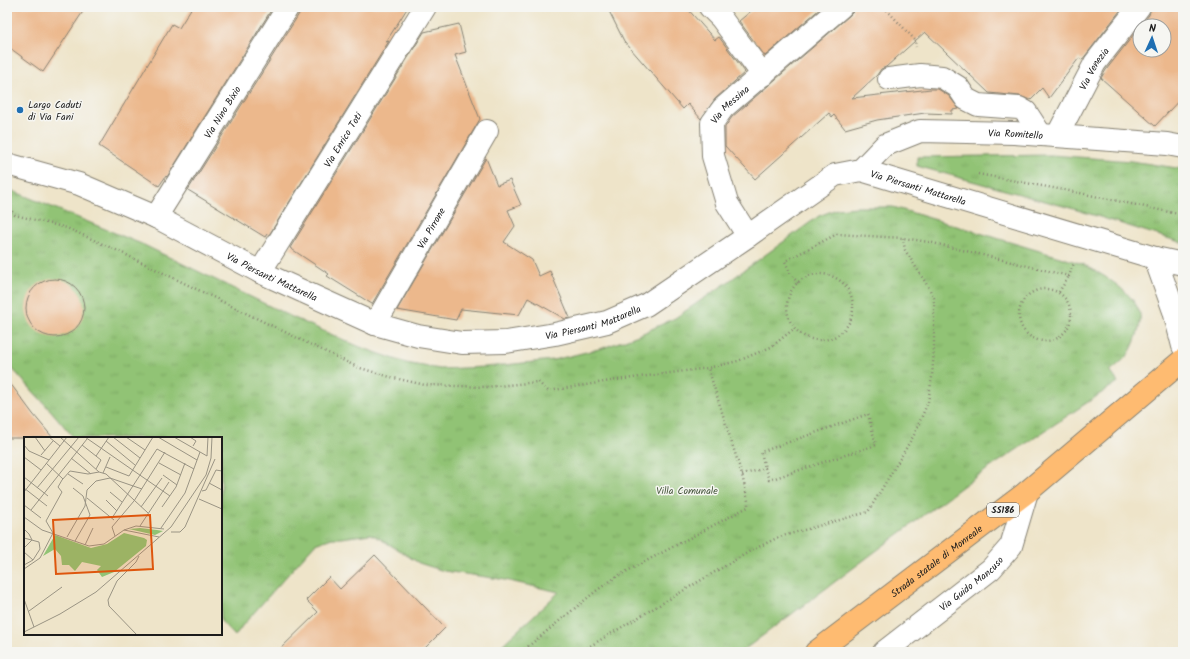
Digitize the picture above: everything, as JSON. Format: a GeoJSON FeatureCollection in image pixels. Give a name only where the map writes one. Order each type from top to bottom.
{"type":"FeatureCollection","features":[{"type":"Feature","properties":{"kind":"main road","name":"Strada statale di Monreale"},"geometry":{"type":"LineString","coordinates":[[816,652],[1027,492],[1183,360]]}},
{"type":"Feature","properties":{"kind":"street","name":"Via Nino Bixio"},"geometry":{"type":"LineString","coordinates":[[156,217],[288,7]]}},
{"type":"Feature","properties":{"kind":"street","name":"Via Enrico Toti"},"geometry":{"type":"LineString","coordinates":[[260,272],[425,7]]}},
{"type":"Feature","properties":{"kind":"street","name":"Via Messina"},"geometry":{"type":"LineString","coordinates":[[748,236],[727,203],[712,156],[712,123],[723,108],[841,7]]}},
{"type":"Feature","properties":{"kind":"street","name":"Via Venezia"},"geometry":{"type":"LineString","coordinates":[[1049,135],[1095,63],[1139,7]]}},
{"type":"Feature","properties":{"kind":"street"},"geometry":{"type":"LineString","coordinates":[[720,11],[763,75]]}},
{"type":"Feature","properties":{"kind":"street"},"geometry":{"type":"LineString","coordinates":[[889,79],[920,75],[942,77],[958,87],[966,99],[978,105],[1019,108],[1026,112],[1049,135]]}},
{"type":"Feature","properties":{"kind":"street","name":"Via Pirrone"},"geometry":{"type":"LineString","coordinates":[[375,324],[487,131]]}},
{"type":"Feature","properties":{"kind":"street","name":"Via Romitello"},"geometry":{"type":"LineString","coordinates":[[861,170],[884,145],[920,131],[1049,135],[1166,144],[1183,147]]}},
{"type":"Feature","properties":{"kind":"street","name":"Via Piersanti Mattarella"},"geometry":{"type":"LineString","coordinates":[[10,165],[80,184],[156,217],[260,272],[375,324],[418,336],[462,343],[506,342],[555,334],[607,322],[646,305],[835,175],[861,170],[1156,258],[1183,264]]}},
{"type":"Feature","properties":{"kind":"street"},"geometry":{"type":"LineString","coordinates":[[1156,258],[1174,311],[1183,346]]}},
{"type":"Feature","properties":{"kind":"street","name":"Via Guido Mancuso"},"geometry":{"type":"LineString","coordinates":[[884,652],[991,569],[1011,546],[1027,492]]}},
{"type":"Feature","properties":{"kind":"path"},"geometry":{"type":"LineString","coordinates":[[884,7],[915,40]]}},
{"type":"Feature","properties":{"kind":"path"},"geometry":{"type":"LineString","coordinates":[[978,174],[1080,193],[1183,215]]}},
{"type":"Feature","properties":{"kind":"path"},"geometry":{"type":"LineString","coordinates":[[798,283],[790,272],[785,261],[837,234],[904,238],[929,242],[1069,276]]}},
{"type":"Feature","properties":{"kind":"path"},"geometry":{"type":"LineString","coordinates":[[1059,292],[1069,276],[1083,236]]}},
{"type":"Feature","properties":{"kind":"path"},"geometry":{"type":"LineString","coordinates":[[580,652],[752,550],[779,537],[868,512],[914,436],[928,402],[932,377],[934,349],[934,298],[905,250],[904,238]]}},
{"type":"Feature","properties":{"kind":"path"},"geometry":{"type":"LineString","coordinates":[[816,274],[830,275],[841,281],[849,291],[853,304],[852,317],[846,328],[836,336],[823,340],[810,339],[799,333],[791,323],[786,310],[788,297],[794,286],[798,283],[804,278],[816,274]]}},
{"type":"Feature","properties":{"kind":"path"},"geometry":{"type":"LineString","coordinates":[[1049,288],[1059,292],[1067,299],[1071,308],[1072,318],[1068,328],[1061,336],[1052,340],[1041,341],[1032,337],[1024,330],[1020,321],[1019,311],[1023,301],[1029,293],[1039,289],[1049,288]]}},
{"type":"Feature","properties":{"kind":"path"},"geometry":{"type":"LineString","coordinates":[[528,652],[525,648],[616,578],[748,508],[748,501],[742,475],[708,368]]}},
{"type":"Feature","properties":{"kind":"path"},"geometry":{"type":"LineString","coordinates":[[868,414],[876,445],[769,480],[765,468],[761,452],[868,414]]}},
{"type":"Feature","properties":{"kind":"path"},"geometry":{"type":"LineString","coordinates":[[742,475],[765,468]]}},
{"type":"Feature","properties":{"kind":"green space"},"geometry":{"type":"Polygon","coordinates":[[[1051,155],[1131,161],[1183,169],[1183,243],[1074,209],[917,166],[917,157],[1051,155]]]}},
{"type":"Feature","properties":{"kind":"green space","name":"Villa Comunale"},"geometry":{"type":"Polygon","coordinates":[[[13,191],[144,245],[292,317],[360,347],[406,363],[440,369],[485,367],[553,360],[603,348],[641,334],[675,318],[819,216],[837,209],[856,207],[893,207],[1083,264],[1115,283],[1129,296],[1139,311],[1140,323],[1130,352],[1110,371],[1118,382],[967,483],[741,652],[503,652],[502,645],[559,592],[500,579],[444,571],[419,563],[370,534],[332,538],[315,544],[242,626],[235,636],[222,622],[222,437],[73,437],[7,363],[7,200],[13,191]]]}},
{"type":"Feature","properties":{"kind":"building"},"geometry":{"type":"Polygon","coordinates":[[[7,7],[86,7],[43,72],[7,46],[7,7]]]}},
{"type":"Feature","properties":{"kind":"building"},"geometry":{"type":"Polygon","coordinates":[[[192,7],[273,7],[167,177],[166,176],[159,186],[99,146],[172,24],[179,28],[192,7]]]}},
{"type":"Feature","properties":{"kind":"building"},"geometry":{"type":"Polygon","coordinates":[[[300,7],[408,7],[386,42],[389,41],[269,235],[267,234],[265,237],[188,190],[299,14],[300,7]]]}},
{"type":"Feature","properties":{"kind":"building"},"geometry":{"type":"Polygon","coordinates":[[[607,7],[686,7],[715,40],[719,37],[745,72],[715,99],[701,119],[688,104],[683,109],[624,41],[607,7]]]}},
{"type":"Feature","properties":{"kind":"building"},"geometry":{"type":"Polygon","coordinates":[[[756,7],[822,7],[765,56],[739,21],[756,7]]]}},
{"type":"Feature","properties":{"kind":"building"},"geometry":{"type":"Polygon","coordinates":[[[853,7],[1123,7],[1082,60],[1079,58],[1049,98],[1042,88],[1030,100],[1020,96],[989,93],[925,32],[886,67],[881,69],[877,75],[852,98],[938,89],[949,96],[959,109],[952,110],[952,114],[925,113],[877,120],[845,129],[834,115],[832,117],[829,113],[755,179],[725,146],[725,127],[732,117],[849,16],[853,12],[853,7]]]}},
{"type":"Feature","properties":{"kind":"building"},"geometry":{"type":"Polygon","coordinates":[[[1151,7],[1183,7],[1183,96],[1155,126],[1101,78],[1132,37],[1132,58],[1172,58],[1172,18],[1147,18],[1151,7]]]}},
{"type":"Feature","properties":{"kind":"building"},"geometry":{"type":"Polygon","coordinates":[[[459,24],[466,52],[455,55],[480,119],[372,304],[327,276],[329,274],[290,248],[424,32],[459,24]]]}},
{"type":"Feature","properties":{"kind":"building"},"geometry":{"type":"Polygon","coordinates":[[[486,158],[497,185],[510,180],[521,205],[508,210],[515,226],[504,242],[532,260],[539,276],[550,271],[570,318],[565,319],[528,298],[519,315],[461,309],[456,320],[397,310],[486,158]]]}},
{"type":"Feature","properties":{"kind":"building"},"geometry":{"type":"Polygon","coordinates":[[[55,279],[71,284],[79,292],[84,308],[79,324],[71,332],[55,337],[39,332],[31,324],[26,308],[31,292],[39,284],[55,279]]]}},
{"type":"Feature","properties":{"kind":"building"},"geometry":{"type":"Polygon","coordinates":[[[7,379],[52,437],[7,438],[7,379]]]}},
{"type":"Feature","properties":{"kind":"building"},"geometry":{"type":"Polygon","coordinates":[[[375,555],[445,628],[421,652],[277,652],[318,612],[306,600],[329,577],[340,589],[375,555]]]}},
{"type":"Feature","properties":{"kind":"place","name":"Largo Caduti di Via Fani"},"geometry":{"type":"Point","coordinates":[20,110]}}]}
